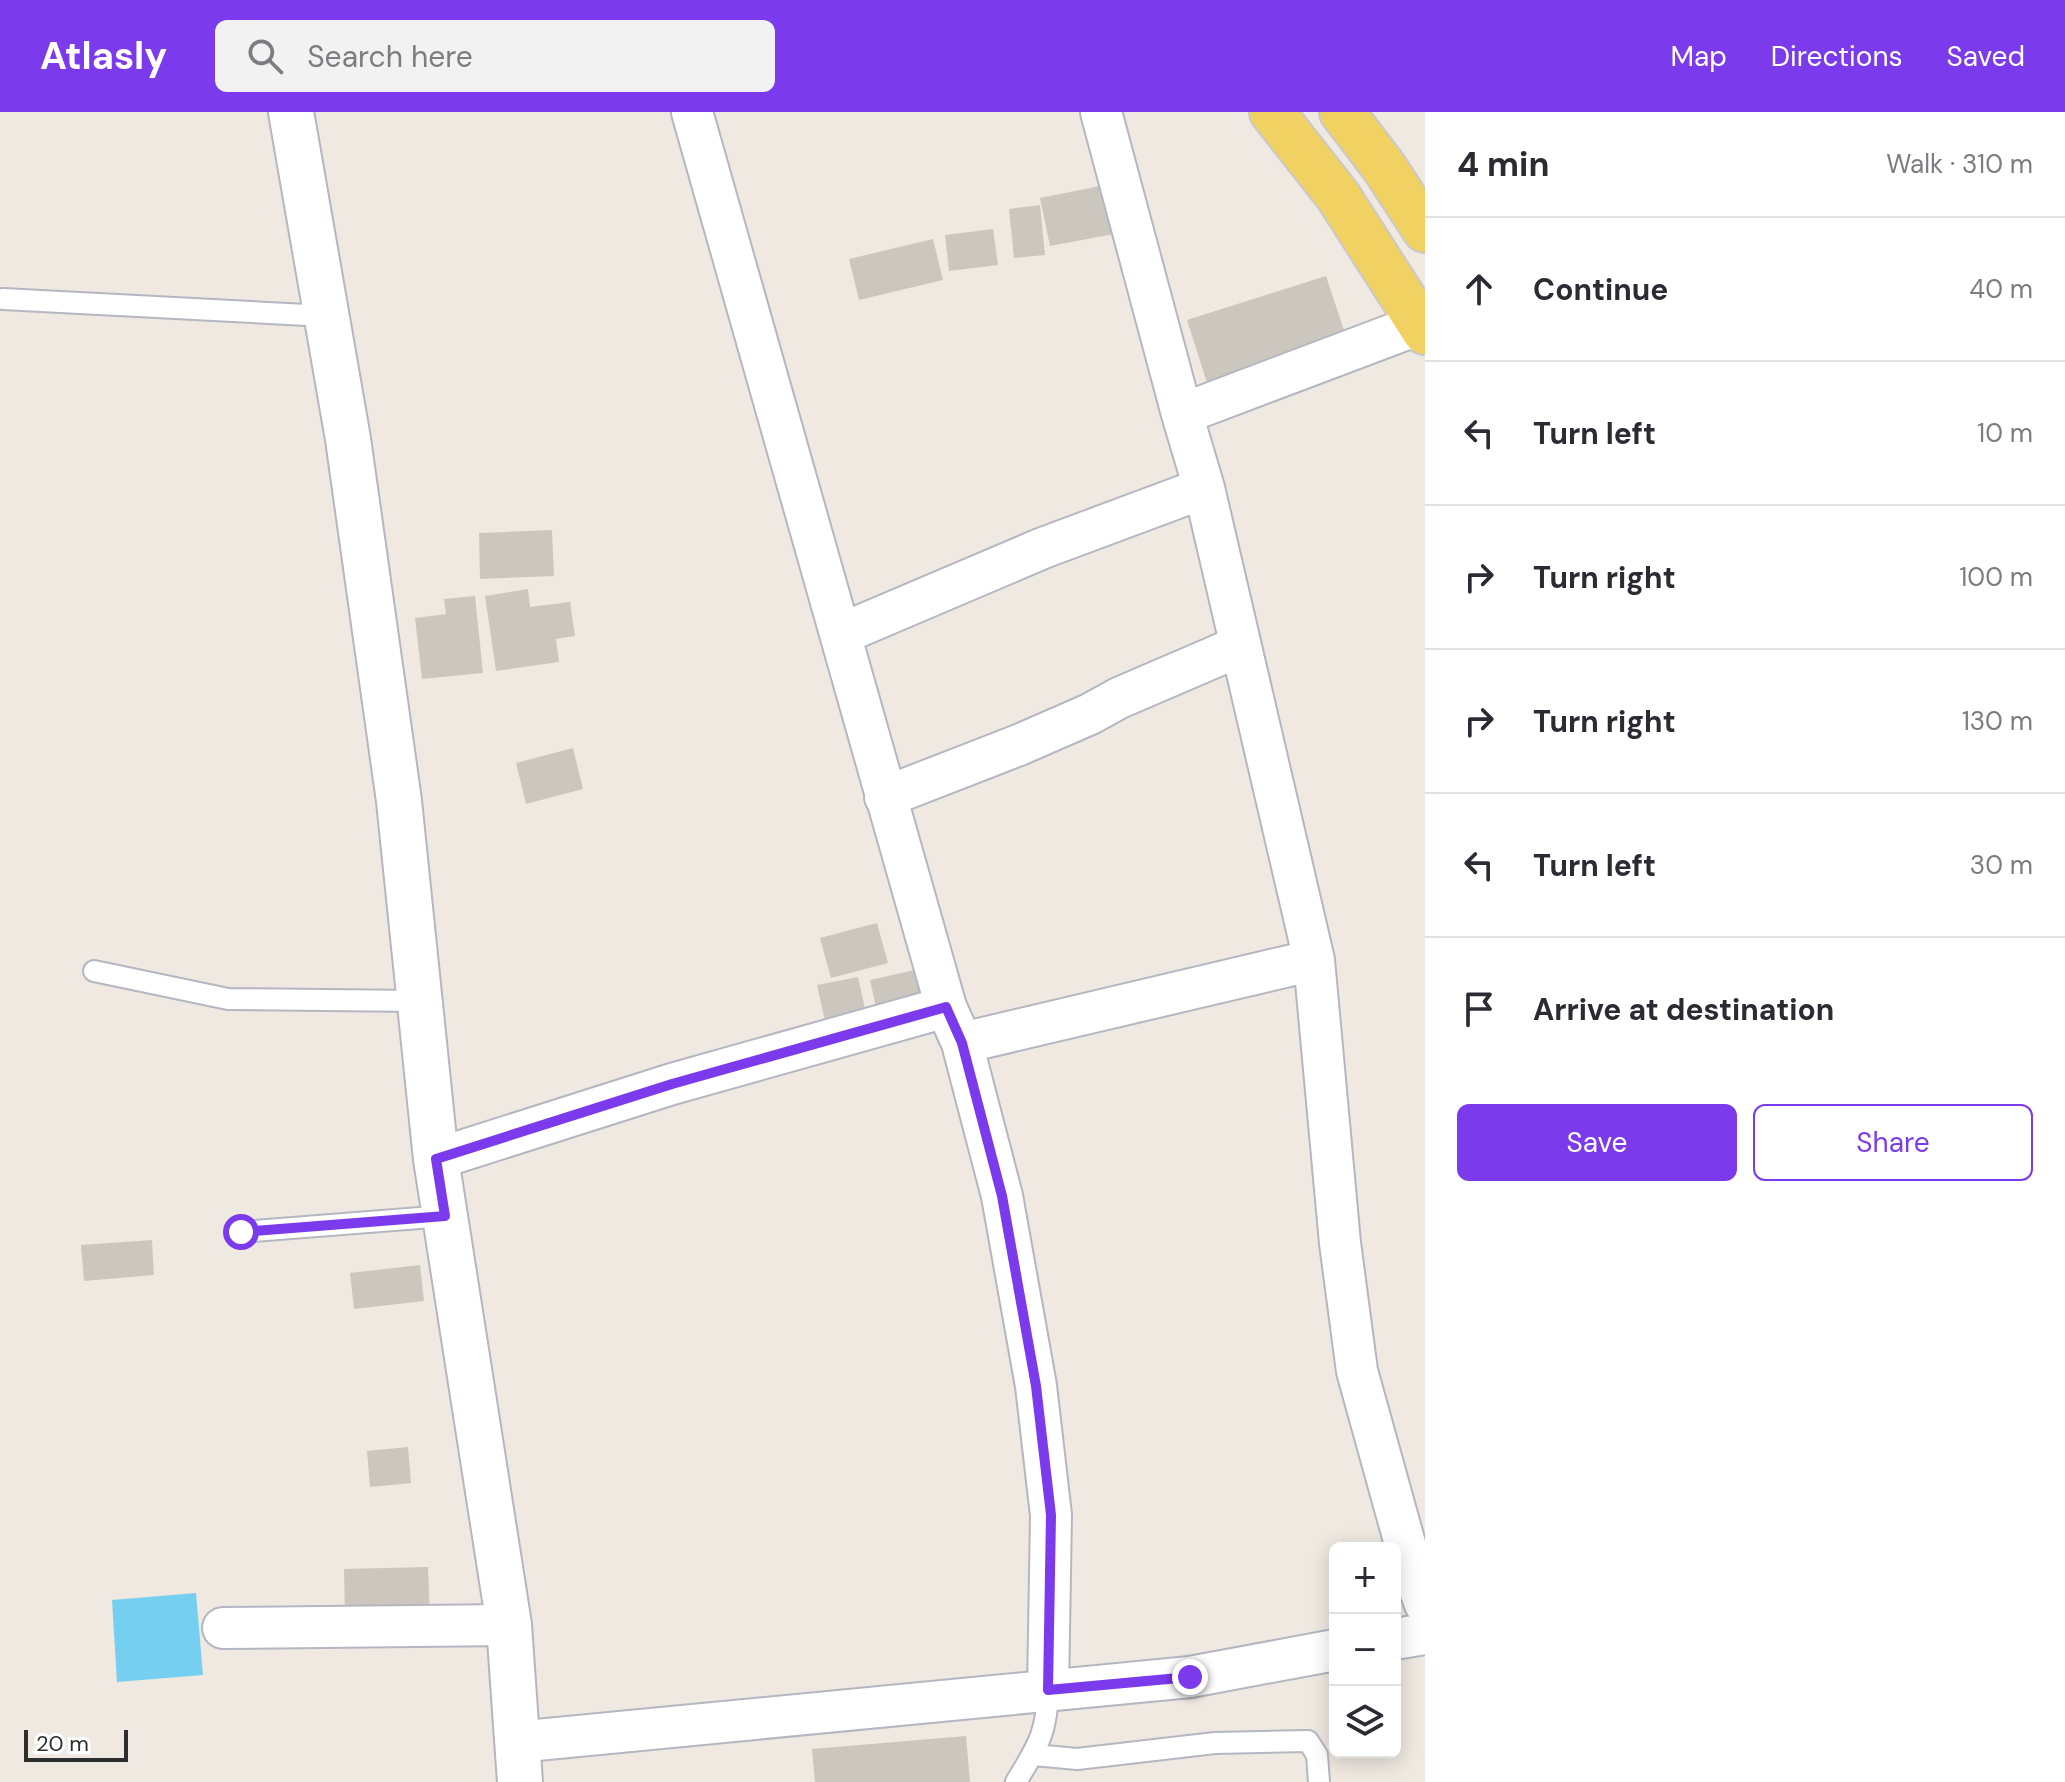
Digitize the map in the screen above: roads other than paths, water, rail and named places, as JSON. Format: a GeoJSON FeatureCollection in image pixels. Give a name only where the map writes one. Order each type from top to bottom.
{"type":"FeatureCollection","features":[{"type":"Feature","properties":{"kind":"main road"},"geometry":{"type":"LineString","coordinates":[[1272,112],[1338,196],[1423,328]]}},
{"type":"Feature","properties":{"kind":"main road"},"geometry":{"type":"LineString","coordinates":[[1342,112],[1384,167],[1425,230]]}},
{"type":"Feature","properties":{"kind":"street"},"geometry":{"type":"LineString","coordinates":[[291,112],[348,439],[399,801],[436,1159],[509,1625],[518,1762],[1048,1690],[1190,1677],[1329,1651]]}},
{"type":"Feature","properties":{"kind":"street"},"geometry":{"type":"LineString","coordinates":[[692,112],[885,797],[946,1007],[962,1043],[1002,1196],[1036,1386],[1051,1515],[1048,1690]]}},
{"type":"Feature","properties":{"kind":"street"},"geometry":{"type":"LineString","coordinates":[[1101,112],[1204,488],[1314,960],[1340,1243],[1357,1371],[1410,1562],[1425,1604]]}},
{"type":"Feature","properties":{"kind":"street"},"geometry":{"type":"LineString","coordinates":[[1182,414],[1423,328]]}},
{"type":"Feature","properties":{"kind":"street"},"geometry":{"type":"LineString","coordinates":[[841,634],[1043,548],[1204,488]]}},
{"type":"Feature","properties":{"kind":"street"},"geometry":{"type":"LineString","coordinates":[[885,797],[1019,745],[1240,646]]}},
{"type":"Feature","properties":{"kind":"street"},"geometry":{"type":"LineString","coordinates":[[962,1043],[1314,960]]}},
{"type":"Feature","properties":{"kind":"street"},"geometry":{"type":"LineString","coordinates":[[436,1159],[672,1084],[946,1007]]}},
{"type":"Feature","properties":{"kind":"street"},"geometry":{"type":"LineString","coordinates":[[223,1628],[509,1625]]}},
{"type":"Feature","properties":{"kind":"street"},"geometry":{"type":"LineString","coordinates":[[1401,1638],[1425,1634]]}},
{"type":"Feature","properties":{"kind":"lane"},"geometry":{"type":"LineString","coordinates":[[3,299],[326,316]]}},
{"type":"Feature","properties":{"kind":"lane"},"geometry":{"type":"LineString","coordinates":[[94,971],[228,999],[420,1001]]}},
{"type":"Feature","properties":{"kind":"lane"},"geometry":{"type":"LineString","coordinates":[[241,1232],[445,1216]]}},
{"type":"Feature","properties":{"kind":"lane"},"geometry":{"type":"LineString","coordinates":[[1016,1782],[1034,1755],[1045,1729],[1048,1690]]}},
{"type":"Feature","properties":{"kind":"lane"},"geometry":{"type":"LineString","coordinates":[[1034,1755],[1077,1759],[1215,1743],[1308,1741],[1317,1755],[1319,1782]]}},
{"type":"Feature","properties":{"kind":"water"},"geometry":{"type":"Polygon","coordinates":[[[196,1593],[203,1675],[117,1682],[112,1600],[196,1593]]]}}]}
